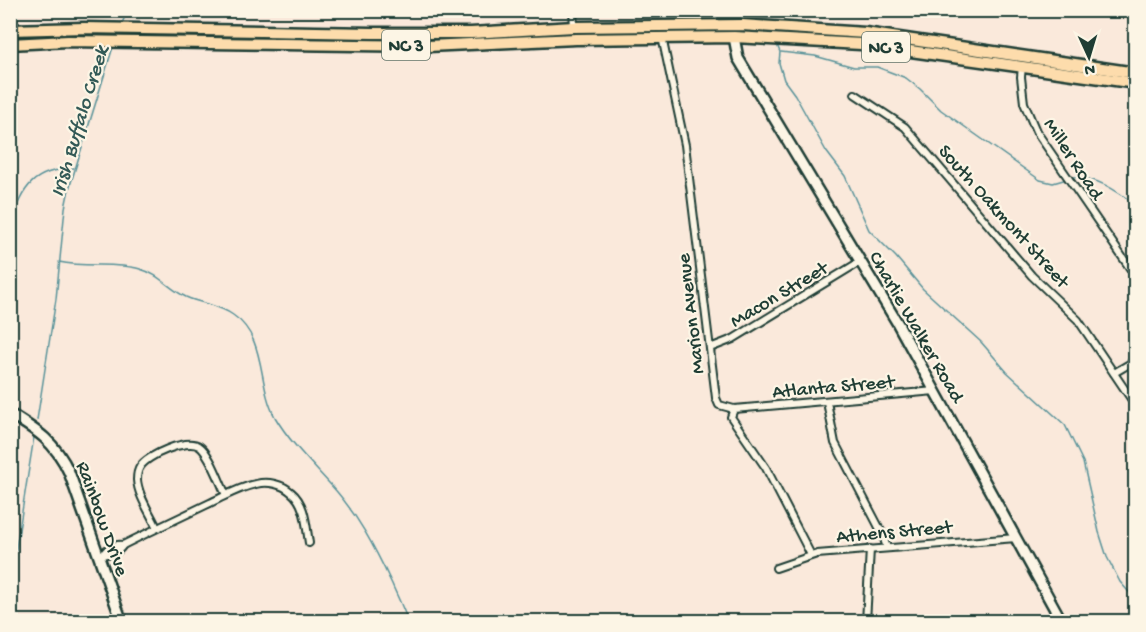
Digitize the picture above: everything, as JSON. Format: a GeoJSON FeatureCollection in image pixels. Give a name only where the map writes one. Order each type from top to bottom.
{"type":"FeatureCollection","features":[{"type":"Feature","properties":{"kind":"main road","name":"NC 3"},"geometry":{"type":"LineString","coordinates":[[10,30],[139,29],[471,33],[574,27],[725,24],[865,33],[1136,73]]}},
{"type":"Feature","properties":{"kind":"main road"},"geometry":{"type":"LineString","coordinates":[[648,37],[660,33],[722,30],[725,24]]}},
{"type":"Feature","properties":{"kind":"main road"},"geometry":{"type":"LineString","coordinates":[[734,37],[746,30],[801,33],[808,29]]}},
{"type":"Feature","properties":{"kind":"main road"},"geometry":{"type":"LineString","coordinates":[[387,45],[388,33]]}},
{"type":"Feature","properties":{"kind":"main road","name":"NC 3"},"geometry":{"type":"LineString","coordinates":[[10,44],[92,41],[450,45],[648,37],[734,37],[861,44],[1136,83]]}},
{"type":"Feature","properties":{"kind":"main road"},"geometry":{"type":"LineString","coordinates":[[962,58],[973,55],[1000,57],[1009,55]]}},
{"type":"Feature","properties":{"kind":"main road"},"geometry":{"type":"LineString","coordinates":[[1022,66],[1027,62],[1059,65],[1070,63]]}},
{"type":"Feature","properties":{"kind":"street"},"geometry":{"type":"LineString","coordinates":[[573,10],[574,27]]}},
{"type":"Feature","properties":{"kind":"street","name":"Marion Avenue"},"geometry":{"type":"LineString","coordinates":[[662,37],[685,145],[717,402],[719,405],[734,409],[731,417],[766,468],[811,555]]}},
{"type":"Feature","properties":{"kind":"street","name":"Charlie Walker Road"},"geometry":{"type":"LineString","coordinates":[[734,37],[738,58],[861,261],[1062,621]]}},
{"type":"Feature","properties":{"kind":"street"},"geometry":{"type":"LineString","coordinates":[[737,52],[749,38]]}},
{"type":"Feature","properties":{"kind":"street","name":"Miller Road"},"geometry":{"type":"LineString","coordinates":[[1022,66],[1024,103],[1042,141],[1136,277]]}},
{"type":"Feature","properties":{"kind":"street"},"geometry":{"type":"LineString","coordinates":[[1022,82],[1027,73],[1037,68]]}},
{"type":"Feature","properties":{"kind":"street","name":"South Oakmont Street"},"geometry":{"type":"LineString","coordinates":[[855,94],[905,127],[1032,276],[1078,320],[1136,406]]}},
{"type":"Feature","properties":{"kind":"street","name":"Macon Street"},"geometry":{"type":"LineString","coordinates":[[710,348],[734,339],[861,261]]}},
{"type":"Feature","properties":{"kind":"street"},"geometry":{"type":"LineString","coordinates":[[1114,373],[1136,360]]}},
{"type":"Feature","properties":{"kind":"street","name":"Atlanta Street"},"geometry":{"type":"LineString","coordinates":[[734,409],[935,391]]}},
{"type":"Feature","properties":{"kind":"street"},"geometry":{"type":"LineString","coordinates":[[827,402],[835,443],[887,548]]}},
{"type":"Feature","properties":{"kind":"street","name":"Rainbow Drive"},"geometry":{"type":"LineString","coordinates":[[10,414],[39,432],[61,456],[101,555],[122,621]]}},
{"type":"Feature","properties":{"kind":"street"},"geometry":{"type":"LineString","coordinates":[[157,528],[139,488],[138,473],[145,461],[178,445],[193,444],[200,447],[226,495]]}},
{"type":"Feature","properties":{"kind":"street"},"geometry":{"type":"LineString","coordinates":[[101,555],[116,544],[123,545],[226,495],[258,483],[280,485],[292,492],[299,501],[305,516],[309,543]]}},
{"type":"Feature","properties":{"kind":"street","name":"Athens Street"},"geometry":{"type":"LineString","coordinates":[[776,568],[811,555],[1016,538]]}},
{"type":"Feature","properties":{"kind":"street"},"geometry":{"type":"LineString","coordinates":[[866,621],[870,549]]}},
{"type":"Feature","properties":{"kind":"street"},"geometry":{"type":"LineString","coordinates":[[909,621],[936,619],[975,621]]}},
{"type":"Feature","properties":{"kind":"waterway","name":"Irish Buffalo Creek"},"geometry":{"type":"LineString","coordinates":[[122,23],[128,10]]}},
{"type":"Feature","properties":{"kind":"waterway"},"geometry":{"type":"LineString","coordinates":[[755,10],[763,16]]}},
{"type":"Feature","properties":{"kind":"waterway"},"geometry":{"type":"LineString","coordinates":[[777,45],[784,80],[795,95],[826,151],[845,176],[869,230],[923,289],[981,342],[1007,372],[1065,425],[1083,462],[1107,557],[1120,582],[1136,600]]}},
{"type":"Feature","properties":{"kind":"waterway","name":"Irish Buffalo Creek"},"geometry":{"type":"LineString","coordinates":[[37,420],[56,299],[65,208],[113,47]]}},
{"type":"Feature","properties":{"kind":"waterway"},"geometry":{"type":"LineString","coordinates":[[781,52],[815,56],[854,67],[877,67],[906,78],[941,110],[1040,180],[1053,183],[1067,179]]}},
{"type":"Feature","properties":{"kind":"waterway"},"geometry":{"type":"LineString","coordinates":[[10,223],[20,199],[32,182],[49,172],[74,168]]}},
{"type":"Feature","properties":{"kind":"waterway"},"geometry":{"type":"LineString","coordinates":[[1072,177],[1098,182],[1136,205]]}},
{"type":"Feature","properties":{"kind":"waterway"},"geometry":{"type":"LineString","coordinates":[[59,262],[130,267],[147,271],[186,297],[228,312],[244,325],[256,349],[269,404],[275,417],[357,519],[386,571],[408,622]]}},
{"type":"Feature","properties":{"kind":"waterway","name":"Irish Buffalo Creek"},"geometry":{"type":"LineString","coordinates":[[10,586],[34,437]]}}]}
